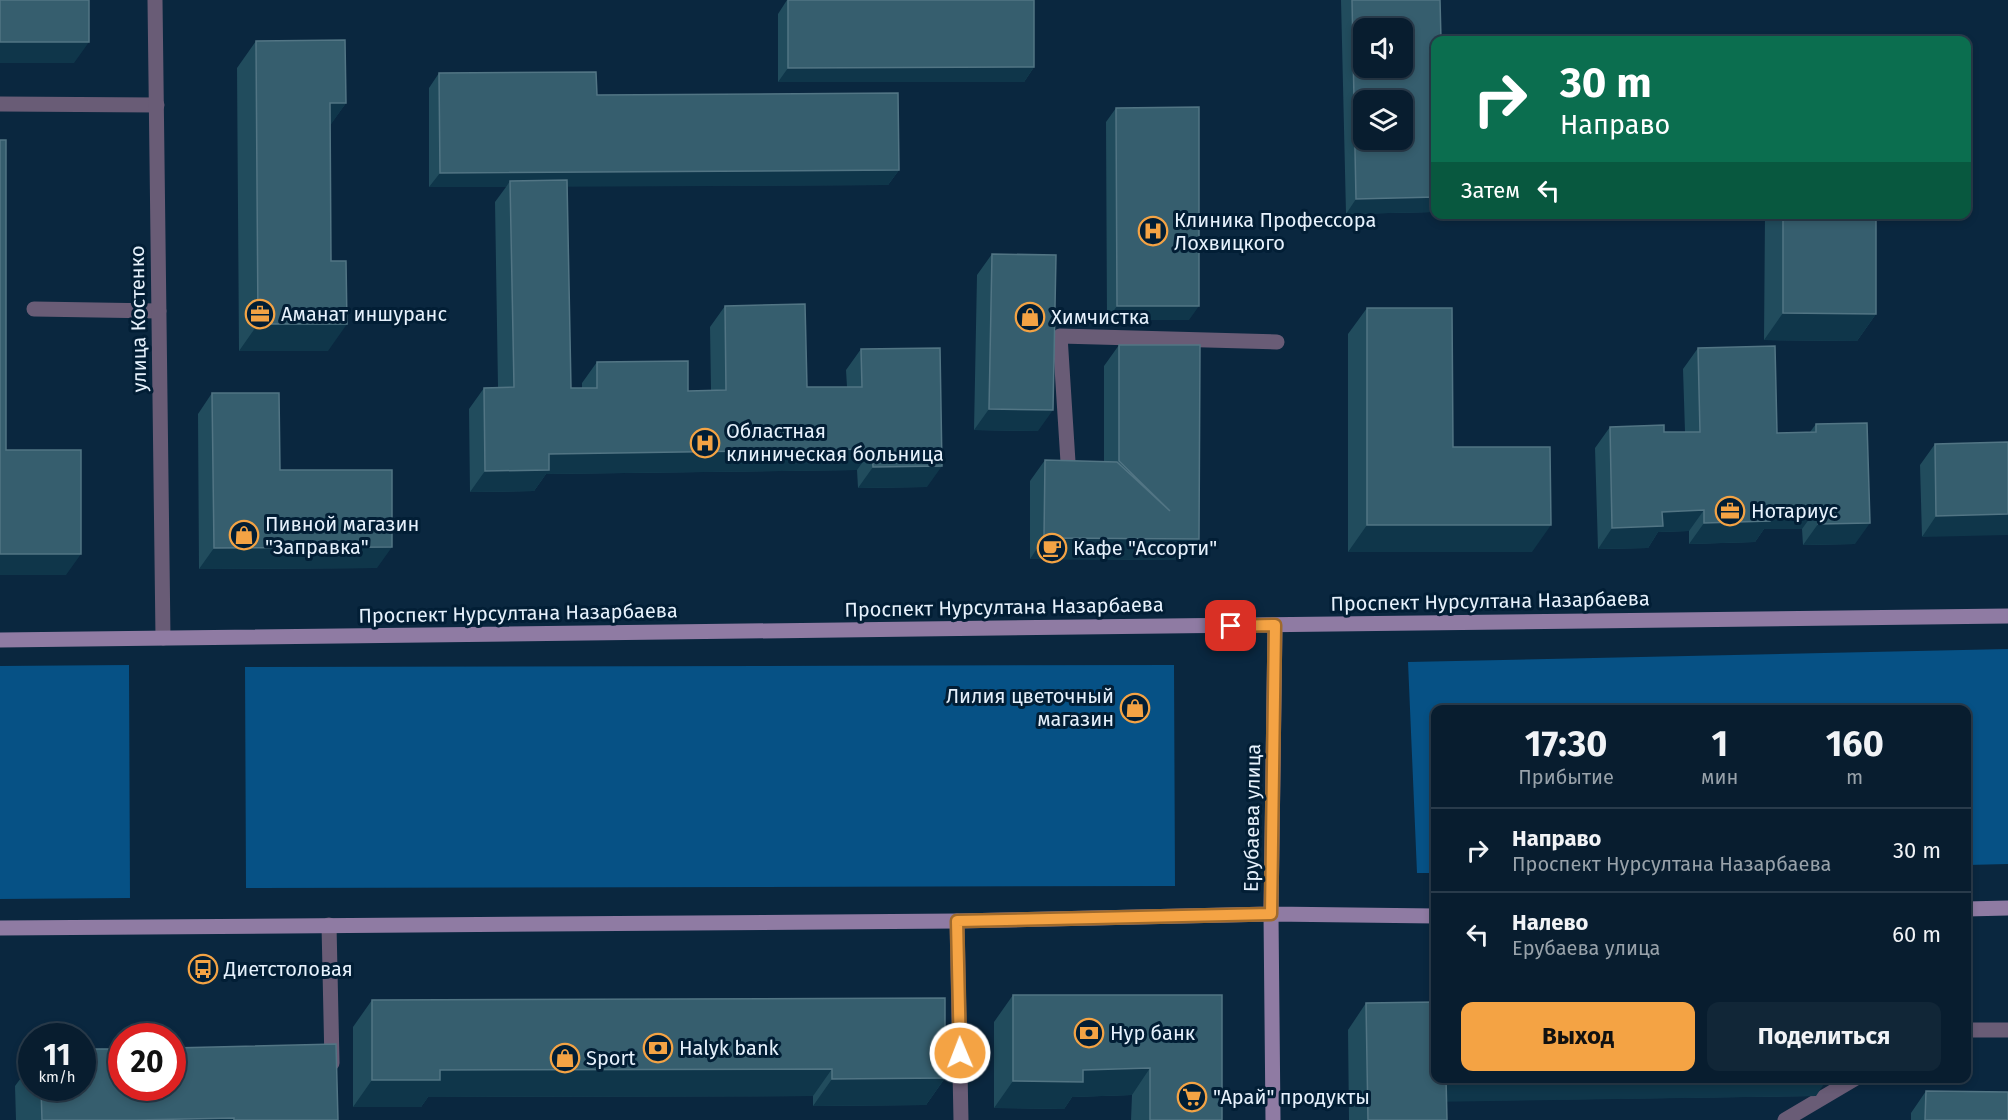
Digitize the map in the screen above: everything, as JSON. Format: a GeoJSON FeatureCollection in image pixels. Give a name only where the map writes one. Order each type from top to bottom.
{"type":"FeatureCollection","features":[{"type":"Feature","properties":{"kind":"main road","name":"Проспект Нурсултана Назарбаева"},"geometry":{"type":"LineString","coordinates":[[0,640],[2008,616]]}},
{"type":"Feature","properties":{"kind":"main road","name":"Ерубаева улица"},"geometry":{"type":"LineString","coordinates":[[1273,1120],[1271,914],[1275,625]]}},
{"type":"Feature","properties":{"kind":"main road"},"geometry":{"type":"LineString","coordinates":[[1971,909],[2008,908]]}},
{"type":"Feature","properties":{"kind":"main road"},"geometry":{"type":"LineString","coordinates":[[0,928],[957,921],[1271,914],[1431,916]]}},
{"type":"Feature","properties":{"kind":"street","name":"улица Костенко"},"geometry":{"type":"LineString","coordinates":[[155,0],[163,638]]}},
{"type":"Feature","properties":{"kind":"street"},"geometry":{"type":"LineString","coordinates":[[0,104],[157,105]]}},
{"type":"Feature","properties":{"kind":"street"},"geometry":{"type":"LineString","coordinates":[[34,309],[159,311]]}},
{"type":"Feature","properties":{"kind":"street"},"geometry":{"type":"LineString","coordinates":[[1068,462],[1060,336],[1277,342]]}},
{"type":"Feature","properties":{"kind":"street"},"geometry":{"type":"LineString","coordinates":[[957,921],[962,1120]]}},
{"type":"Feature","properties":{"kind":"street"},"geometry":{"type":"LineString","coordinates":[[329,925],[332,1074]]}},
{"type":"Feature","properties":{"kind":"street"},"geometry":{"type":"LineString","coordinates":[[1971,1030],[2008,1030]]}},
{"type":"Feature","properties":{"kind":"street"},"geometry":{"type":"LineString","coordinates":[[1785,1120],[1848,1083]]}},
{"type":"Feature","properties":{"kind":"shaded area"},"geometry":{"type":"Polygon","coordinates":[[[2008,649],[2008,864],[1971,865],[1971,705],[1431,705],[1431,873],[1417,873],[1408,662],[2008,649]]]}},
{"type":"Feature","properties":{"kind":"shaded area"},"geometry":{"type":"Polygon","coordinates":[[[129,665],[130,898],[0,899],[0,666],[129,665]]]}},
{"type":"Feature","properties":{"kind":"shaded area"},"geometry":{"type":"Polygon","coordinates":[[[1174,665],[1175,886],[246,888],[245,667],[1174,665]]]}},
{"type":"Feature","properties":{"kind":"building"},"geometry":{"type":"Polygon","coordinates":[[[0,0],[89,0],[89,42],[0,42],[0,0]]]}},
{"type":"Feature","properties":{"kind":"building"},"geometry":{"type":"Polygon","coordinates":[[[788,0],[1034,0],[1034,67],[788,68],[788,0]]]}},
{"type":"Feature","properties":{"kind":"building"},"geometry":{"type":"Polygon","coordinates":[[[1352,0],[1440,0],[1441,36],[1431,36],[1431,197],[1356,199],[1355,150],[1413,150],[1413,90],[1354,90],[1354,78],[1413,78],[1413,18],[1353,18],[1353,50],[1352,0]]]}},
{"type":"Feature","properties":{"kind":"building"},"geometry":{"type":"Polygon","coordinates":[[[345,40],[346,103],[330,103],[331,261],[346,261],[347,324],[258,324],[256,41],[345,40]]]}},
{"type":"Feature","properties":{"kind":"building"},"geometry":{"type":"Polygon","coordinates":[[[596,72],[597,95],[898,93],[899,170],[440,173],[439,73],[596,72]]]}},
{"type":"Feature","properties":{"kind":"building"},"geometry":{"type":"Polygon","coordinates":[[[1199,107],[1199,306],[1117,306],[1116,108],[1199,107]]]}},
{"type":"Feature","properties":{"kind":"building"},"geometry":{"type":"Polygon","coordinates":[[[0,140],[6,140],[6,450],[81,450],[81,554],[0,554],[0,140]]]}},
{"type":"Feature","properties":{"kind":"building"},"geometry":{"type":"Polygon","coordinates":[[[567,180],[571,388],[597,388],[597,362],[688,361],[688,391],[726,390],[725,306],[805,304],[807,387],[862,387],[861,349],[940,348],[942,466],[873,467],[872,449],[549,454],[549,470],[485,471],[484,388],[514,387],[510,181],[567,180]]]}},
{"type":"Feature","properties":{"kind":"building"},"geometry":{"type":"Polygon","coordinates":[[[1783,219],[1876,219],[1876,314],[1783,313],[1783,219]]]}},
{"type":"Feature","properties":{"kind":"building"},"geometry":{"type":"Polygon","coordinates":[[[992,254],[1056,255],[1053,410],[989,409],[992,254]]]}},
{"type":"Feature","properties":{"kind":"building"},"geometry":{"type":"Polygon","coordinates":[[[1367,308],[1452,308],[1453,447],[1550,447],[1551,525],[1367,525],[1367,308]]]}},
{"type":"Feature","properties":{"kind":"building"},"geometry":{"type":"Polygon","coordinates":[[[1119,345],[1200,345],[1199,539],[1044,538],[1045,460],[1117,462],[1170,511],[1119,461],[1119,345]]]}},
{"type":"Feature","properties":{"kind":"building"},"geometry":{"type":"Polygon","coordinates":[[[1775,346],[1777,433],[1816,432],[1816,424],[1867,423],[1870,523],[1818,524],[1817,508],[1770,508],[1770,521],[1704,523],[1704,510],[1662,512],[1663,526],[1612,528],[1610,427],[1664,425],[1664,432],[1700,432],[1698,348],[1775,346]]]}},
{"type":"Feature","properties":{"kind":"building"},"geometry":{"type":"Polygon","coordinates":[[[212,393],[279,393],[280,470],[392,470],[392,547],[214,548],[212,393]]]}},
{"type":"Feature","properties":{"kind":"building"},"geometry":{"type":"Polygon","coordinates":[[[2008,442],[2008,514],[1936,516],[1935,444],[2008,442]]]}},
{"type":"Feature","properties":{"kind":"building"},"geometry":{"type":"Polygon","coordinates":[[[1013,995],[1222,995],[1222,1120],[1150,1120],[1150,1068],[1083,1070],[1083,1082],[1013,1081],[1013,995]]]}},
{"type":"Feature","properties":{"kind":"building"},"geometry":{"type":"Polygon","coordinates":[[[945,998],[945,1078],[832,1079],[832,1069],[440,1070],[440,1080],[372,1080],[372,1000],[945,998]]]}},
{"type":"Feature","properties":{"kind":"building"},"geometry":{"type":"Polygon","coordinates":[[[1431,1002],[1431,1083],[1446,1083],[1447,1120],[1368,1120],[1366,1003],[1431,1002]]]}},
{"type":"Feature","properties":{"kind":"building"},"geometry":{"type":"Polygon","coordinates":[[[336,1044],[338,1120],[234,1120],[234,1118],[42,1120],[41,1101],[96,1101],[96,1049],[108,1049],[108,1101],[186,1101],[186,1048],[336,1044]]]}},
{"type":"Feature","properties":{"kind":"building"},"geometry":{"type":"Polygon","coordinates":[[[1926,1091],[2008,1092],[2008,1120],[1925,1120],[1926,1091]]]}},
{"type":"Feature","properties":{"kind":"place","name":"Клиника Профессора Лохвицкого"},"geometry":{"type":"Point","coordinates":[1153,231]}},
{"type":"Feature","properties":{"kind":"place","name":"Аманат иншуранс"},"geometry":{"type":"Point","coordinates":[260,314]}},
{"type":"Feature","properties":{"kind":"place","name":"Химчистка"},"geometry":{"type":"Point","coordinates":[1030,317]}},
{"type":"Feature","properties":{"kind":"place","name":"Областная клиническая больница"},"geometry":{"type":"Point","coordinates":[705,443]}},
{"type":"Feature","properties":{"kind":"place","name":"Нотариус"},"geometry":{"type":"Point","coordinates":[1730,511]}},
{"type":"Feature","properties":{"kind":"place","name":"Пивной магазин \"Заправка\""},"geometry":{"type":"Point","coordinates":[244,535]}},
{"type":"Feature","properties":{"kind":"place","name":"Кафе \"Ассорти\""},"geometry":{"type":"Point","coordinates":[1052,548]}},
{"type":"Feature","properties":{"kind":"place","name":"Лилия цветочный магазин"},"geometry":{"type":"Point","coordinates":[1135,708]}},
{"type":"Feature","properties":{"kind":"place","name":"Диетстоловая"},"geometry":{"type":"Point","coordinates":[203,969]}},
{"type":"Feature","properties":{"kind":"place","name":"Нур банк"},"geometry":{"type":"Point","coordinates":[1089,1033]}},
{"type":"Feature","properties":{"kind":"place","name":"Halyk bank"},"geometry":{"type":"Point","coordinates":[658,1048]}},
{"type":"Feature","properties":{"kind":"place","name":"Sport"},"geometry":{"type":"Point","coordinates":[565,1058]}},
{"type":"Feature","properties":{"kind":"place","name":"\"Арай\" продукты"},"geometry":{"type":"Point","coordinates":[1192,1097]}},
{"type":"Feature","properties":{"kind":"route"},"geometry":{"type":"LineString","coordinates":[[960,1053],[957,921],[1271,914],[1275,625],[1231,626]]}}]}
